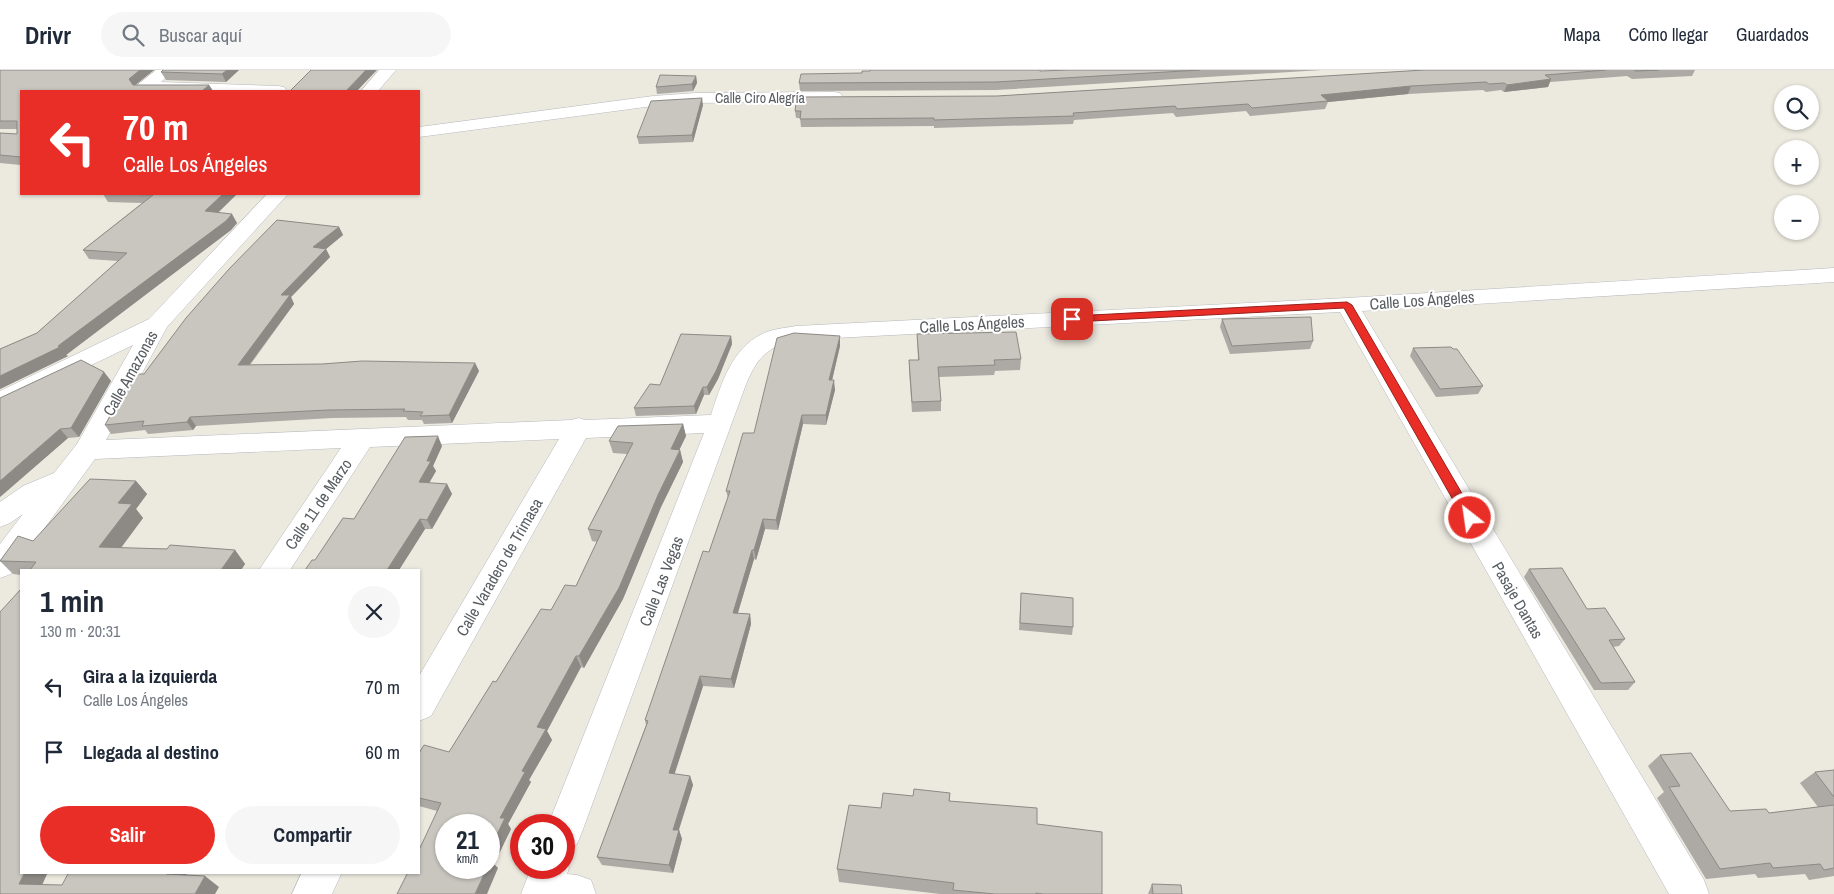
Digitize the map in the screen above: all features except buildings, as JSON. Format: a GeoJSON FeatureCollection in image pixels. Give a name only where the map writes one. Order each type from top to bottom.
{"type":"FeatureCollection","features":[{"type":"Feature","properties":{"kind":"street"},"geometry":{"type":"LineString","coordinates":[[166,70],[144,87],[244,90]]}},
{"type":"Feature","properties":{"kind":"street"},"geometry":{"type":"LineString","coordinates":[[370,90],[388,70]]}},
{"type":"Feature","properties":{"kind":"street","name":"Calle Ciro Alegría"},"geometry":{"type":"LineString","coordinates":[[420,132],[695,98],[847,97]]}},
{"type":"Feature","properties":{"kind":"street","name":"Calle Amazonas"},"geometry":{"type":"LineString","coordinates":[[0,566],[87,450],[158,324],[277,195]]}},
{"type":"Feature","properties":{"kind":"street","name":"Calle Los Ángeles"},"geometry":{"type":"LineString","coordinates":[[770,339],[796,333],[1347,305],[1834,275]]}},
{"type":"Feature","properties":{"kind":"street","name":"Pasaje Dantas"},"geometry":{"type":"LineString","coordinates":[[1347,305],[1690,894]]}},
{"type":"Feature","properties":{"kind":"street"},"geometry":{"type":"LineString","coordinates":[[0,401],[158,324]]}},
{"type":"Feature","properties":{"kind":"street","name":"Calle Las Vegas"},"geometry":{"type":"LineString","coordinates":[[571,814],[721,423],[737,376],[748,355],[770,339]]}},
{"type":"Feature","properties":{"kind":"street"},"geometry":{"type":"LineString","coordinates":[[87,450],[579,427],[721,423]]}},
{"type":"Feature","properties":{"kind":"street","name":"Calle Varadero de Trimasa"},"geometry":{"type":"LineString","coordinates":[[420,704],[579,427]]}},
{"type":"Feature","properties":{"kind":"street","name":"Calle 11 de Marzo"},"geometry":{"type":"LineString","coordinates":[[275,569],[362,438]]}},
{"type":"Feature","properties":{"kind":"street"},"geometry":{"type":"LineString","coordinates":[[0,516],[33,493],[63,480]]}},
{"type":"Feature","properties":{"kind":"street"},"geometry":{"type":"LineString","coordinates":[[311,894],[322,874]]}},
{"type":"Feature","properties":{"kind":"street"},"geometry":{"type":"LineString","coordinates":[[544,884],[577,894]]}},
{"type":"Feature","properties":{"kind":"route"},"geometry":{"type":"LineString","coordinates":[[1072,319],[1347,305],[1470,518]]}}]}
